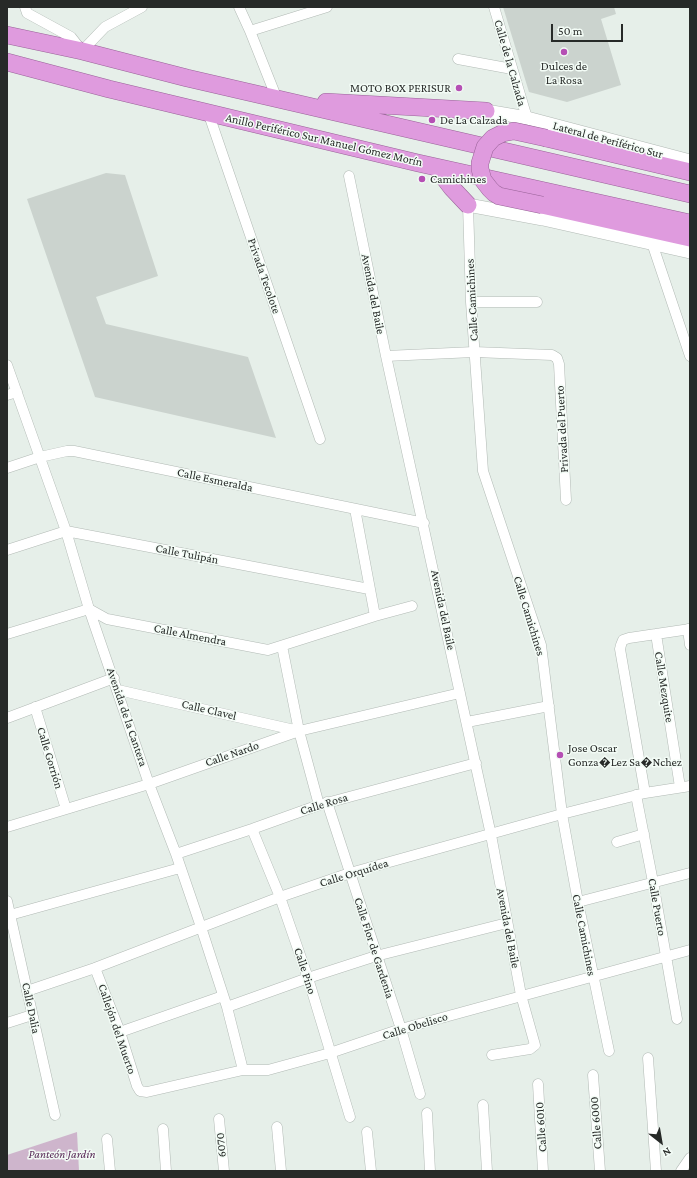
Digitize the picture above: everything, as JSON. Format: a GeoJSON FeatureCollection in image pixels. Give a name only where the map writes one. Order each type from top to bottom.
{"type":"FeatureCollection","features":[{"type":"Feature","properties":{"kind":"highway"},"geometry":{"type":"LineString","coordinates":[[7,35],[82,51],[277,99],[690,194]]}},
{"type":"Feature","properties":{"kind":"highway","name":"Anillo Periférico Sur Manuel Gómez Morín"},"geometry":{"type":"LineString","coordinates":[[7,62],[109,89],[436,167],[690,223]]}},
{"type":"Feature","properties":{"kind":"highway"},"geometry":{"type":"LineString","coordinates":[[277,99],[486,111]]}},
{"type":"Feature","properties":{"kind":"highway"},"geometry":{"type":"LineString","coordinates":[[690,172],[514,131],[503,133],[493,138],[485,147],[480,163],[483,180],[490,189],[499,196],[690,238]]}},
{"type":"Feature","properties":{"kind":"highway"},"geometry":{"type":"LineString","coordinates":[[436,167],[452,188],[468,205]]}},
{"type":"Feature","properties":{"kind":"street"},"geometry":{"type":"LineString","coordinates":[[25,7],[27,13],[71,37],[82,51],[105,27],[142,7]]}},
{"type":"Feature","properties":{"kind":"street"},"geometry":{"type":"LineString","coordinates":[[239,7],[277,99]]}},
{"type":"Feature","properties":{"kind":"street"},"geometry":{"type":"LineString","coordinates":[[250,31],[327,7]]}},
{"type":"Feature","properties":{"kind":"street","name":"Calle de la Calzada"},"geometry":{"type":"LineString","coordinates":[[494,7],[526,118]]}},
{"type":"Feature","properties":{"kind":"street"},"geometry":{"type":"LineString","coordinates":[[458,59],[512,69]]}},
{"type":"Feature","properties":{"kind":"street","name":"Lateral de Periférico Sur"},"geometry":{"type":"LineString","coordinates":[[486,111],[526,118],[690,161]]}},
{"type":"Feature","properties":{"kind":"street","name":"Privada Tecolote"},"geometry":{"type":"LineString","coordinates":[[208,112],[320,439]]}},
{"type":"Feature","properties":{"kind":"street","name":"Avenida del Baile"},"geometry":{"type":"LineString","coordinates":[[350,176],[386,356],[424,523],[491,834],[521,995],[535,1045],[530,1048],[492,1055]]}},
{"type":"Feature","properties":{"kind":"street"},"geometry":{"type":"LineString","coordinates":[[468,205],[543,219],[690,252]]}},
{"type":"Feature","properties":{"kind":"street","name":"Calle Camichines"},"geometry":{"type":"LineString","coordinates":[[468,205],[471,302],[483,471],[540,645],[562,814],[592,976],[608,1051]]}},
{"type":"Feature","properties":{"kind":"street"},"geometry":{"type":"LineString","coordinates":[[652,243],[690,356]]}},
{"type":"Feature","properties":{"kind":"street"},"geometry":{"type":"LineString","coordinates":[[471,302],[537,302]]}},
{"type":"Feature","properties":{"kind":"street"},"geometry":{"type":"LineString","coordinates":[[386,356],[474,352]]}},
{"type":"Feature","properties":{"kind":"street","name":"Privada del Puerto"},"geometry":{"type":"LineString","coordinates":[[474,352],[552,355],[557,358],[559,364],[566,500]]}},
{"type":"Feature","properties":{"kind":"street","name":"Avenida de la Cantera"},"geometry":{"type":"LineString","coordinates":[[7,365],[12,393],[40,457],[66,531],[89,609],[114,678],[149,784],[176,854],[201,927],[227,1007],[243,1070]]}},
{"type":"Feature","properties":{"kind":"street","name":"Calle Esmeralda"},"geometry":{"type":"LineString","coordinates":[[7,468],[40,457],[67,451],[74,451],[424,523]]}},
{"type":"Feature","properties":{"kind":"street"},"geometry":{"type":"LineString","coordinates":[[355,509],[375,616]]}},
{"type":"Feature","properties":{"kind":"street","name":"Calle Tulipán"},"geometry":{"type":"LineString","coordinates":[[7,550],[66,531],[369,589]]}},
{"type":"Feature","properties":{"kind":"street","name":"Calle Almendra"},"geometry":{"type":"LineString","coordinates":[[89,609],[103,618],[115,621],[268,650],[375,616],[412,606]]}},
{"type":"Feature","properties":{"kind":"street"},"geometry":{"type":"LineString","coordinates":[[7,634],[89,609]]}},
{"type":"Feature","properties":{"kind":"street"},"geometry":{"type":"LineString","coordinates":[[656,634],[689,629],[690,645]]}},
{"type":"Feature","properties":{"kind":"street","name":"Calle Puerto"},"geometry":{"type":"LineString","coordinates":[[656,634],[623,640],[620,649],[644,834],[677,1019]]}},
{"type":"Feature","properties":{"kind":"street","name":"Calle Mezquite"},"geometry":{"type":"LineString","coordinates":[[656,634],[685,786]]}},
{"type":"Feature","properties":{"kind":"street","name":"Calle Flor de Gardenia"},"geometry":{"type":"LineString","coordinates":[[282,646],[300,731],[323,804],[350,873],[401,1029],[420,1094]]}},
{"type":"Feature","properties":{"kind":"street"},"geometry":{"type":"LineString","coordinates":[[7,718],[114,678]]}},
{"type":"Feature","properties":{"kind":"street","name":"Calle Clavel"},"geometry":{"type":"LineString","coordinates":[[118,690],[300,731]]}},
{"type":"Feature","properties":{"kind":"street","name":"Calle Nardo"},"geometry":{"type":"LineString","coordinates":[[7,827],[149,784],[300,731],[460,693]]}},
{"type":"Feature","properties":{"kind":"street"},"geometry":{"type":"LineString","coordinates":[[467,722],[549,706]]}},
{"type":"Feature","properties":{"kind":"street","name":"Calle Gorrión"},"geometry":{"type":"LineString","coordinates":[[35,707],[66,809]]}},
{"type":"Feature","properties":{"kind":"street","name":"Calle Rosa"},"geometry":{"type":"LineString","coordinates":[[176,854],[323,804],[476,763]]}},
{"type":"Feature","properties":{"kind":"street","name":"Calle Orquídea"},"geometry":{"type":"LineString","coordinates":[[27,991],[95,968],[280,897],[350,873],[562,814],[640,794],[685,786]]}},
{"type":"Feature","properties":{"kind":"street","name":"Calle Pino"},"geometry":{"type":"LineString","coordinates":[[252,829],[280,897],[308,978],[350,1117]]}},
{"type":"Feature","properties":{"kind":"street"},"geometry":{"type":"LineString","coordinates":[[617,842],[644,834]]}},
{"type":"Feature","properties":{"kind":"street"},"geometry":{"type":"LineString","coordinates":[[10,915],[180,868]]}},
{"type":"Feature","properties":{"kind":"street"},"geometry":{"type":"LineString","coordinates":[[578,902],[690,873]]}},
{"type":"Feature","properties":{"kind":"street","name":"Calle Dalia"},"geometry":{"type":"LineString","coordinates":[[7,901],[54,1115]]}},
{"type":"Feature","properties":{"kind":"street"},"geometry":{"type":"LineString","coordinates":[[227,1007],[308,978],[376,956],[507,923]]}},
{"type":"Feature","properties":{"kind":"street","name":"Calle Obelisco"},"geometry":{"type":"LineString","coordinates":[[140,1091],[147,1092],[243,1070],[268,1070],[330,1053],[401,1029],[690,950]]}},
{"type":"Feature","properties":{"kind":"street","name":"Callejón del Muerto"},"geometry":{"type":"LineString","coordinates":[[95,968],[120,1032],[137,1086],[140,1091]]}},
{"type":"Feature","properties":{"kind":"street"},"geometry":{"type":"LineString","coordinates":[[120,1032],[223,996]]}},
{"type":"Feature","properties":{"kind":"street"},"geometry":{"type":"LineString","coordinates":[[7,1023],[32,1015]]}},
{"type":"Feature","properties":{"kind":"street"},"geometry":{"type":"LineString","coordinates":[[648,1058],[656,1171]]}},
{"type":"Feature","properties":{"kind":"street","name":"Calle 6000"},"geometry":{"type":"LineString","coordinates":[[592,1076],[600,1171]]}},
{"type":"Feature","properties":{"kind":"street","name":"Calle 6010"},"geometry":{"type":"LineString","coordinates":[[538,1084],[543,1171]]}},
{"type":"Feature","properties":{"kind":"street"},"geometry":{"type":"LineString","coordinates":[[483,1105],[487,1171]]}},
{"type":"Feature","properties":{"kind":"street"},"geometry":{"type":"LineString","coordinates":[[427,1113],[430,1171]]}},
{"type":"Feature","properties":{"kind":"street","name":"6070"},"geometry":{"type":"LineString","coordinates":[[219,1120],[224,1171]]}},
{"type":"Feature","properties":{"kind":"street"},"geometry":{"type":"LineString","coordinates":[[277,1126],[281,1171]]}},
{"type":"Feature","properties":{"kind":"street"},"geometry":{"type":"LineString","coordinates":[[163,1129],[166,1171]]}},
{"type":"Feature","properties":{"kind":"street"},"geometry":{"type":"LineString","coordinates":[[367,1132],[371,1171]]}},
{"type":"Feature","properties":{"kind":"street"},"geometry":{"type":"LineString","coordinates":[[107,1139],[110,1171]]}},
{"type":"Feature","properties":{"kind":"street"},"geometry":{"type":"LineString","coordinates":[[681,1171],[690,1158]]}},
{"type":"Feature","properties":{"kind":"green space","name":"Panteón Jardín"},"geometry":{"type":"Polygon","coordinates":[[[77,1132],[79,1171],[7,1171],[7,1155],[77,1132]]]}},
{"type":"Feature","properties":{"kind":"building","name":"Dulces de La Rosa"},"geometry":{"type":"Polygon","coordinates":[[[503,7],[614,7],[616,14],[601,19],[621,85],[567,102],[529,92],[503,7]]]}},
{"type":"Feature","properties":{"kind":"building"},"geometry":{"type":"Polygon","coordinates":[[[106,173],[125,175],[158,276],[96,297],[106,324],[248,357],[276,438],[95,397],[27,199],[106,173]]]}},
{"type":"Feature","properties":{"kind":"place","name":"Dulces de La Rosa"},"geometry":{"type":"Point","coordinates":[564,52]}},
{"type":"Feature","properties":{"kind":"place","name":"MOTO BOX PERISUR"},"geometry":{"type":"Point","coordinates":[459,88]}},
{"type":"Feature","properties":{"kind":"place","name":"De La Calzada"},"geometry":{"type":"Point","coordinates":[432,120]}},
{"type":"Feature","properties":{"kind":"place","name":"Camichines"},"geometry":{"type":"Point","coordinates":[422,179]}},
{"type":"Feature","properties":{"kind":"place","name":"Jose Oscar Gonza�Lez Sa�Nchez"},"geometry":{"type":"Point","coordinates":[560,755]}}]}
